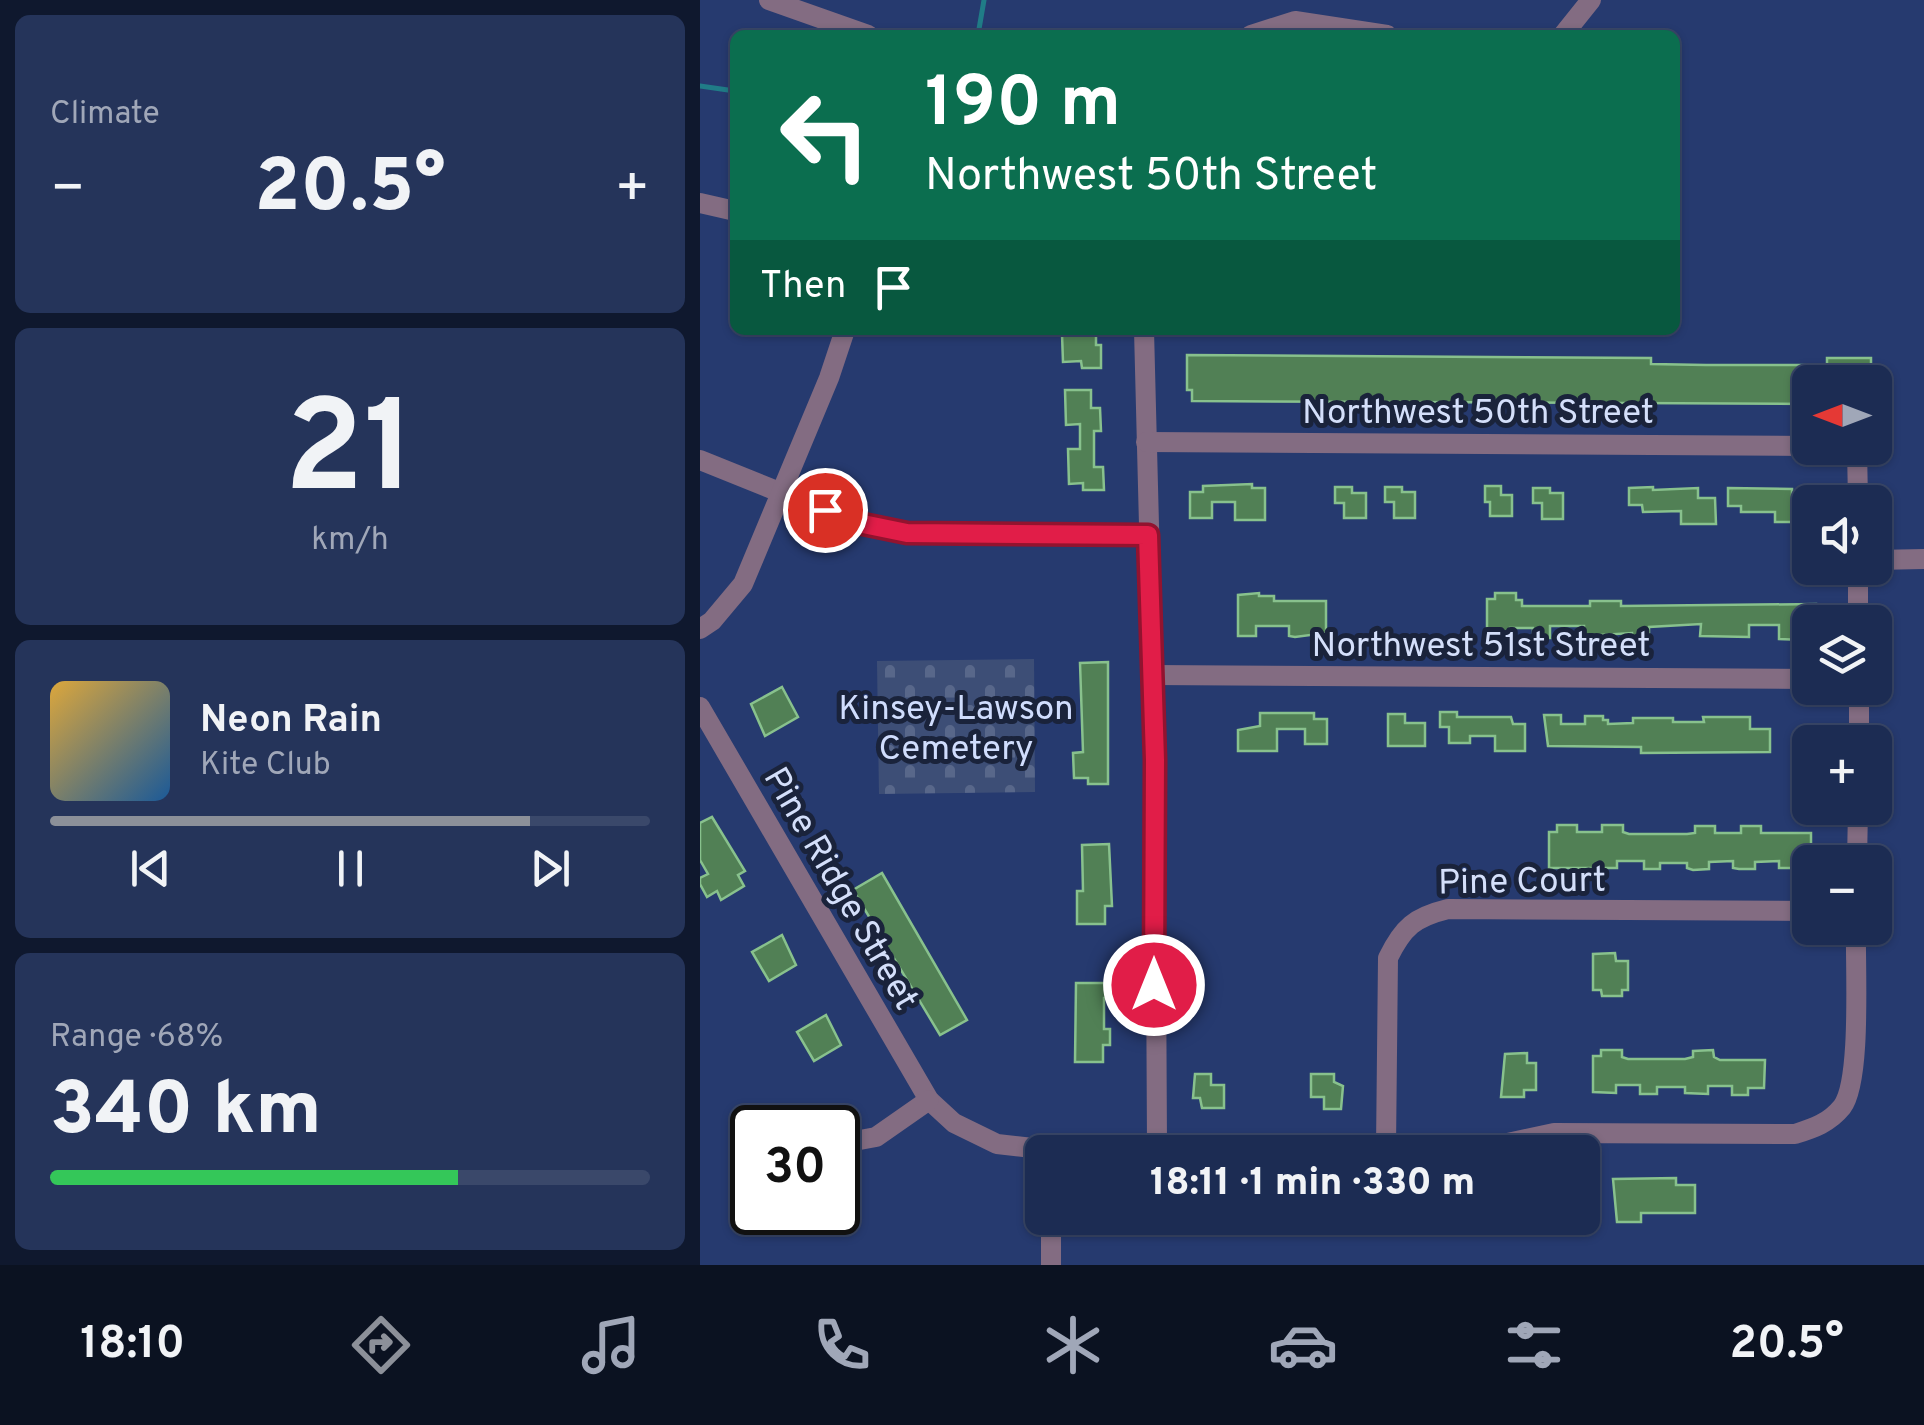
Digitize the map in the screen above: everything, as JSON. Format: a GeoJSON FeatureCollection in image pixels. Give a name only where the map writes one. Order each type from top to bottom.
{"type":"FeatureCollection","features":[{"type":"Feature","properties":{"kind":"street"},"geometry":{"type":"LineString","coordinates":[[769,0],[854,30]]}},
{"type":"Feature","properties":{"kind":"street"},"geometry":{"type":"LineString","coordinates":[[1567,30],[1591,0]]}},
{"type":"Feature","properties":{"kind":"street"},"geometry":{"type":"LineString","coordinates":[[1267,30],[1295,21],[1354,30]]}},
{"type":"Feature","properties":{"kind":"street"},"geometry":{"type":"LineString","coordinates":[[700,203],[730,210]]}},
{"type":"Feature","properties":{"kind":"street"},"geometry":{"type":"LineString","coordinates":[[700,630],[743,584],[843,335]]}},
{"type":"Feature","properties":{"kind":"street"},"geometry":{"type":"LineString","coordinates":[[1144,335],[1156,1135]]}},
{"type":"Feature","properties":{"kind":"street","name":"Northwest 50th Street"},"geometry":{"type":"LineString","coordinates":[[1146,442],[1792,446]]}},
{"type":"Feature","properties":{"kind":"street"},"geometry":{"type":"LineString","coordinates":[[700,460],[844,518],[896,532],[1148,535]]}},
{"type":"Feature","properties":{"kind":"street"},"geometry":{"type":"LineString","coordinates":[[1892,560],[1924,559]]}},
{"type":"Feature","properties":{"kind":"street","name":"Northwest 51st Street"},"geometry":{"type":"LineString","coordinates":[[1152,675],[1792,679]]}},
{"type":"Feature","properties":{"kind":"street","name":"Pine Ridge Street"},"geometry":{"type":"LineString","coordinates":[[700,707],[929,1100]]}},
{"type":"Feature","properties":{"kind":"street","name":"Pine Court"},"geometry":{"type":"LineString","coordinates":[[1386,1135],[1388,958],[1397,940],[1420,916],[1448,909],[1792,911]]}},
{"type":"Feature","properties":{"kind":"street"},"geometry":{"type":"LineString","coordinates":[[1544,1135],[1795,1134],[1822,1126],[1845,1104],[1854,1072],[1856,945]]}},
{"type":"Feature","properties":{"kind":"street"},"geometry":{"type":"LineString","coordinates":[[860,1140],[876,1137],[929,1100],[954,1122],[997,1144],[1025,1148]]}},
{"type":"Feature","properties":{"kind":"street"},"geometry":{"type":"LineString","coordinates":[[1051,1235],[1051,1265]]}},
{"type":"Feature","properties":{"kind":"green space","name":"Kinsey-Lawson Cemetery"},"geometry":{"type":"Polygon","coordinates":[[[1034,659],[1035,792],[879,794],[877,661],[1034,659]]]}},
{"type":"Feature","properties":{"kind":"building"},"geometry":{"type":"Polygon","coordinates":[[[1062,335],[1096,335],[1096,345],[1101,345],[1101,368],[1082,368],[1081,361],[1063,362],[1062,335]]]}},
{"type":"Feature","properties":{"kind":"building"},"geometry":{"type":"Polygon","coordinates":[[[1187,355],[1651,358],[1651,364],[1792,365],[1792,404],[1192,401],[1192,390],[1187,390],[1187,355]]]}},
{"type":"Feature","properties":{"kind":"building"},"geometry":{"type":"Polygon","coordinates":[[[1827,358],[1871,358],[1871,365],[1827,365],[1827,358]]]}},
{"type":"Feature","properties":{"kind":"building"},"geometry":{"type":"Polygon","coordinates":[[[1065,390],[1091,390],[1091,408],[1100,408],[1101,431],[1094,431],[1094,467],[1103,467],[1104,490],[1083,490],[1083,483],[1069,484],[1068,449],[1080,449],[1080,424],[1066,425],[1065,390]]]}},
{"type":"Feature","properties":{"kind":"building"},"geometry":{"type":"Polygon","coordinates":[[[1252,484],[1252,488],[1265,488],[1265,520],[1235,520],[1235,502],[1212,502],[1212,518],[1190,518],[1190,492],[1203,492],[1203,486],[1252,484]]]}},
{"type":"Feature","properties":{"kind":"building"},"geometry":{"type":"Polygon","coordinates":[[[1485,486],[1501,486],[1501,495],[1512,495],[1512,516],[1490,516],[1485,486]]]}},
{"type":"Feature","properties":{"kind":"building"},"geometry":{"type":"Polygon","coordinates":[[[1335,487],[1352,487],[1352,493],[1366,493],[1366,518],[1344,518],[1344,503],[1335,503],[1335,487]]]}},
{"type":"Feature","properties":{"kind":"building"},"geometry":{"type":"Polygon","coordinates":[[[1385,487],[1415,492],[1415,518],[1394,518],[1394,502],[1385,502],[1385,487]]]}},
{"type":"Feature","properties":{"kind":"building"},"geometry":{"type":"Polygon","coordinates":[[[1533,488],[1563,493],[1563,519],[1542,519],[1542,503],[1533,503],[1533,488]]]}},
{"type":"Feature","properties":{"kind":"building"},"geometry":{"type":"Polygon","coordinates":[[[1629,488],[1698,488],[1698,498],[1715,498],[1716,524],[1681,524],[1681,511],[1643,512],[1642,505],[1629,505],[1629,488]]]}},
{"type":"Feature","properties":{"kind":"building"},"geometry":{"type":"Polygon","coordinates":[[[1728,488],[1792,489],[1792,522],[1775,522],[1775,512],[1741,512],[1741,506],[1728,506],[1728,488]]]}},
{"type":"Feature","properties":{"kind":"building"},"geometry":{"type":"Polygon","coordinates":[[[1495,593],[1516,593],[1522,606],[1590,606],[1590,601],[1621,601],[1621,606],[1816,604],[1816,605],[1792,605],[1792,640],[1779,639],[1779,625],[1749,625],[1749,637],[1700,636],[1701,624],[1649,627],[1649,639],[1632,639],[1632,633],[1584,636],[1584,626],[1550,626],[1550,638],[1533,638],[1533,628],[1510,628],[1510,636],[1487,635],[1487,599],[1495,599],[1495,593]]]}},
{"type":"Feature","properties":{"kind":"building"},"geometry":{"type":"Polygon","coordinates":[[[1238,595],[1274,596],[1274,601],[1326,601],[1326,633],[1295,637],[1289,636],[1289,626],[1256,626],[1256,636],[1238,636],[1238,595]]]}},
{"type":"Feature","properties":{"kind":"building"},"geometry":{"type":"Polygon","coordinates":[[[1108,662],[1108,784],[1088,784],[1088,778],[1074,778],[1073,753],[1083,752],[1080,663],[1108,662]]]}},
{"type":"Feature","properties":{"kind":"building"},"geometry":{"type":"Polygon","coordinates":[[[782,687],[798,717],[765,736],[751,704],[782,687]]]}},
{"type":"Feature","properties":{"kind":"building"},"geometry":{"type":"Polygon","coordinates":[[[1440,712],[1457,712],[1457,717],[1511,717],[1513,724],[1525,724],[1525,751],[1495,751],[1495,736],[1470,736],[1470,743],[1449,743],[1449,727],[1440,727],[1440,712]]]}},
{"type":"Feature","properties":{"kind":"building"},"geometry":{"type":"Polygon","coordinates":[[[1260,713],[1314,713],[1314,719],[1327,719],[1327,744],[1305,744],[1305,729],[1277,729],[1277,751],[1238,751],[1238,730],[1260,726],[1260,713]]]}},
{"type":"Feature","properties":{"kind":"building"},"geometry":{"type":"Polygon","coordinates":[[[1388,714],[1405,714],[1405,723],[1425,723],[1425,746],[1388,746],[1388,714]]]}},
{"type":"Feature","properties":{"kind":"building"},"geometry":{"type":"Polygon","coordinates":[[[1544,715],[1561,715],[1561,724],[1585,724],[1585,716],[1603,716],[1608,724],[1633,723],[1633,718],[1704,722],[1703,717],[1750,717],[1750,729],[1770,729],[1770,752],[1641,753],[1641,747],[1548,746],[1544,715]]]}},
{"type":"Feature","properties":{"kind":"building"},"geometry":{"type":"Polygon","coordinates":[[[712,817],[745,871],[738,875],[744,886],[721,900],[717,891],[707,897],[700,884],[700,878],[708,874],[700,860],[700,823],[712,817]]]}},
{"type":"Feature","properties":{"kind":"building"},"geometry":{"type":"Polygon","coordinates":[[[1557,825],[1577,825],[1577,832],[1602,832],[1602,825],[1623,825],[1623,832],[1629,834],[1687,834],[1695,833],[1695,826],[1715,826],[1715,833],[1741,833],[1741,826],[1761,826],[1761,833],[1811,833],[1811,845],[1792,845],[1792,868],[1779,868],[1779,861],[1755,862],[1755,869],[1733,868],[1733,861],[1709,862],[1709,869],[1693,870],[1687,868],[1687,863],[1660,863],[1660,869],[1644,869],[1644,861],[1617,861],[1617,868],[1549,868],[1549,832],[1557,832],[1557,825]]]}},
{"type":"Feature","properties":{"kind":"building"},"geometry":{"type":"Polygon","coordinates":[[[1109,844],[1112,906],[1105,906],[1105,924],[1077,924],[1077,891],[1083,891],[1082,845],[1109,844]]]}},
{"type":"Feature","properties":{"kind":"building"},"geometry":{"type":"Polygon","coordinates":[[[882,873],[967,1020],[940,1035],[853,890],[882,873]]]}},
{"type":"Feature","properties":{"kind":"building"},"geometry":{"type":"Polygon","coordinates":[[[782,935],[796,965],[769,981],[752,952],[782,935]]]}},
{"type":"Feature","properties":{"kind":"building"},"geometry":{"type":"Polygon","coordinates":[[[1615,953],[1616,961],[1628,961],[1628,990],[1622,990],[1622,996],[1602,996],[1601,990],[1593,990],[1593,954],[1615,953]]]}},
{"type":"Feature","properties":{"kind":"building"},"geometry":{"type":"Polygon","coordinates":[[[1076,983],[1111,983],[1111,998],[1104,998],[1104,1029],[1110,1029],[1110,1045],[1103,1045],[1103,1062],[1075,1062],[1076,983]]]}},
{"type":"Feature","properties":{"kind":"building"},"geometry":{"type":"Polygon","coordinates":[[[826,1015],[841,1045],[814,1061],[797,1032],[826,1015]]]}},
{"type":"Feature","properties":{"kind":"building"},"geometry":{"type":"Polygon","coordinates":[[[1601,1050],[1622,1050],[1622,1057],[1628,1059],[1685,1059],[1693,1057],[1693,1051],[1713,1050],[1714,1057],[1720,1060],[1765,1060],[1764,1088],[1748,1088],[1748,1095],[1732,1095],[1732,1086],[1708,1086],[1708,1094],[1685,1093],[1685,1087],[1657,1087],[1657,1094],[1640,1094],[1640,1085],[1616,1085],[1616,1093],[1593,1092],[1593,1056],[1601,1056],[1601,1050]]]}},
{"type":"Feature","properties":{"kind":"building"},"geometry":{"type":"Polygon","coordinates":[[[1527,1053],[1527,1063],[1536,1063],[1536,1090],[1524,1090],[1524,1097],[1501,1097],[1505,1054],[1527,1053]]]}},
{"type":"Feature","properties":{"kind":"building"},"geometry":{"type":"Polygon","coordinates":[[[1195,1074],[1211,1074],[1211,1085],[1224,1085],[1224,1108],[1202,1108],[1200,1098],[1193,1098],[1195,1074]]]}},
{"type":"Feature","properties":{"kind":"building"},"geometry":{"type":"Polygon","coordinates":[[[1311,1074],[1334,1074],[1334,1082],[1343,1086],[1341,1109],[1324,1109],[1324,1097],[1311,1097],[1311,1074]]]}},
{"type":"Feature","properties":{"kind":"building"},"geometry":{"type":"Polygon","coordinates":[[[1676,1178],[1676,1185],[1695,1185],[1695,1213],[1641,1213],[1641,1222],[1617,1222],[1613,1179],[1676,1178]]]}},
{"type":"Feature","properties":{"kind":"waterway"},"geometry":{"type":"LineString","coordinates":[[979,30],[984,0]]}},
{"type":"Feature","properties":{"kind":"waterway"},"geometry":{"type":"LineString","coordinates":[[700,86],[730,90]]}},
{"type":"Feature","properties":{"kind":"route"},"geometry":{"type":"LineString","coordinates":[[825,510],[863,524],[907,533],[1148,535],[1155,760],[1154,985]]}}]}
